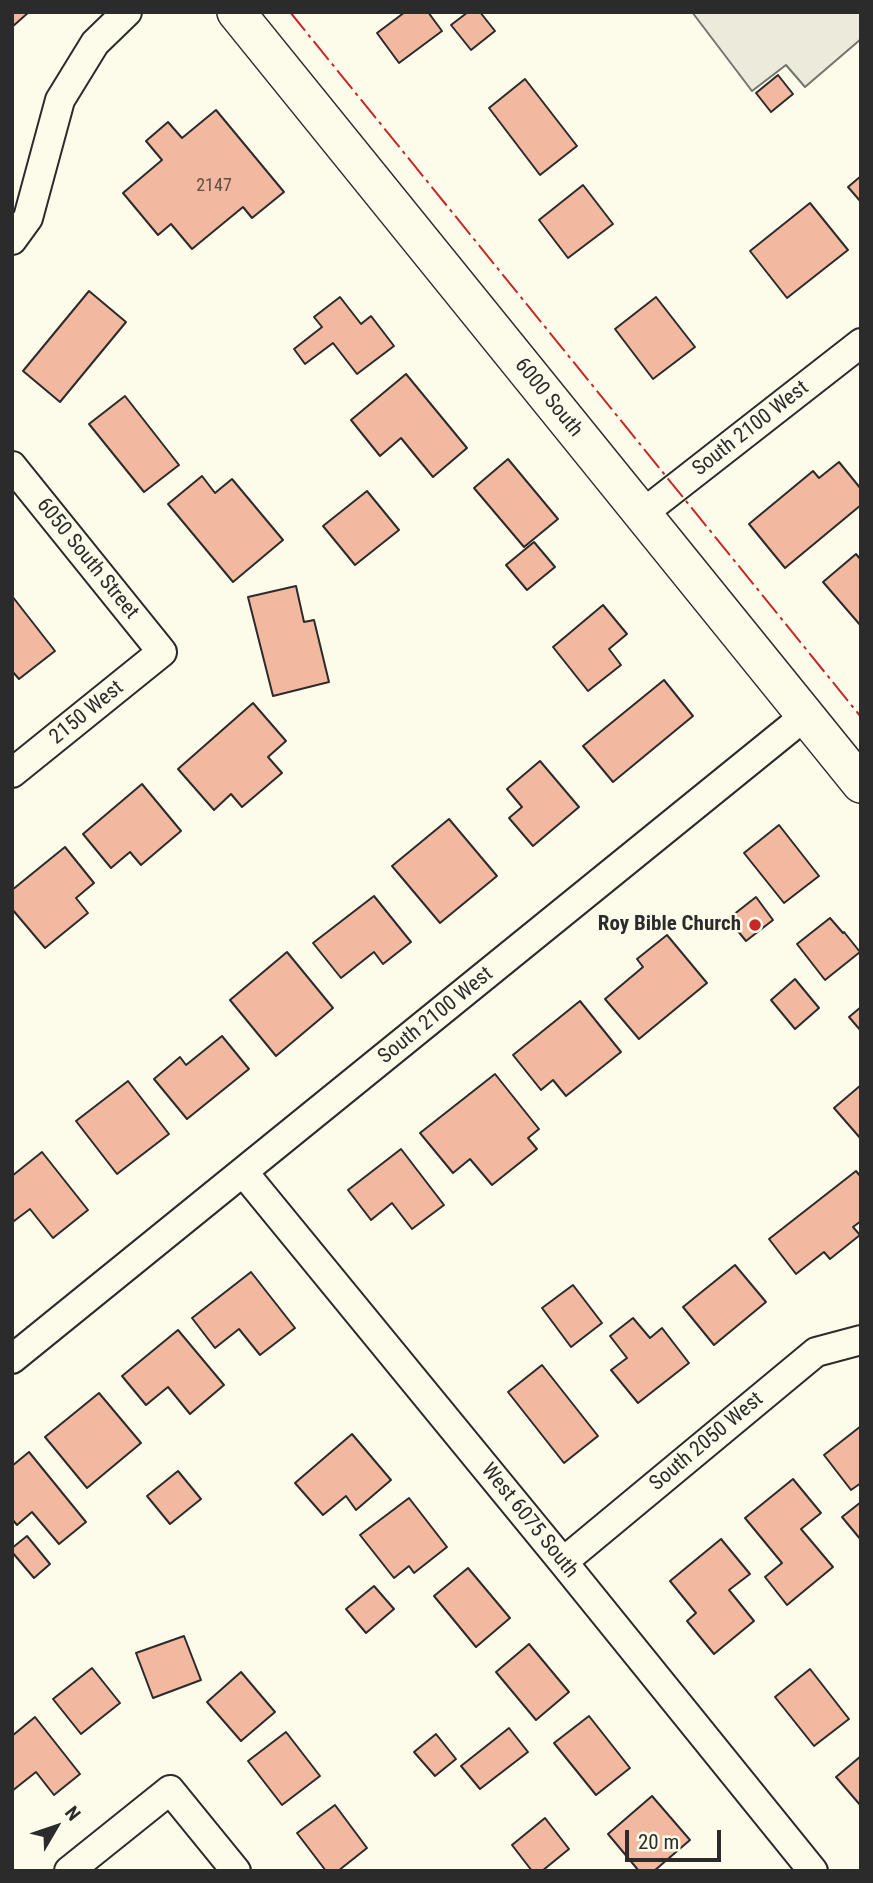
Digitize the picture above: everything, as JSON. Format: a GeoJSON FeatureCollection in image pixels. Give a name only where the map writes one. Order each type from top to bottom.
{"type":"FeatureCollection","features":[{"type":"Feature","properties":{"kind":"street"},"geometry":{"type":"LineString","coordinates":[[12,240],[28,218],[60,100],[95,43],[127,12]]}},
{"type":"Feature","properties":{"kind":"street","name":"6000 South"},"geometry":{"type":"LineString","coordinates":[[236,12],[861,784]]}},
{"type":"Feature","properties":{"kind":"street","name":"South 2100 West"},"geometry":{"type":"LineString","coordinates":[[642,514],[861,343]]}},
{"type":"Feature","properties":{"kind":"street","name":"6050 South Street"},"geometry":{"type":"LineString","coordinates":[[12,466],[162,652]]}},
{"type":"Feature","properties":{"kind":"street","name":"2150 West"},"geometry":{"type":"LineString","coordinates":[[12,773],[162,652]]}},
{"type":"Feature","properties":{"kind":"street","name":"South 2100 West"},"geometry":{"type":"LineString","coordinates":[[12,1359],[805,716]]}},
{"type":"Feature","properties":{"kind":"street","name":"West 6075 South"},"geometry":{"type":"LineString","coordinates":[[244,1173],[813,1871]]}},
{"type":"Feature","properties":{"kind":"street","name":"South 2050 West"},"geometry":{"type":"LineString","coordinates":[[563,1562],[816,1352],[861,1340]]}},
{"type":"Feature","properties":{"kind":"street"},"geometry":{"type":"LineString","coordinates":[[69,1871],[170,1790],[236,1871]]}},
{"type":"Feature","properties":{"kind":"shaded area"},"geometry":{"type":"Polygon","coordinates":[[[692,12],[861,12],[861,39],[805,87],[786,65],[752,91],[692,12]]]}},
{"type":"Feature","properties":{"kind":"building"},"geometry":{"type":"Polygon","coordinates":[[[12,12],[29,12],[12,27],[12,12]]]}},
{"type":"Feature","properties":{"kind":"building"},"geometry":{"type":"Polygon","coordinates":[[[405,12],[428,12],[442,31],[399,63],[377,33],[405,12]]]}},
{"type":"Feature","properties":{"kind":"building"},"geometry":{"type":"Polygon","coordinates":[[[468,12],[480,12],[495,31],[471,50],[451,25],[468,12]]]}},
{"type":"Feature","properties":{"kind":"building"},"geometry":{"type":"Polygon","coordinates":[[[778,75],[793,94],[771,112],[756,93],[778,75]]]}},
{"type":"Feature","properties":{"kind":"building"},"geometry":{"type":"Polygon","coordinates":[[[525,79],[577,146],[540,175],[489,108],[525,79]]]}},
{"type":"Feature","properties":{"kind":"building"},"geometry":{"type":"Polygon","coordinates":[[[216,110],[284,192],[252,218],[243,207],[192,249],[171,224],[158,235],[123,193],[162,160],[146,141],[168,122],[182,138],[216,110]]]}},
{"type":"Feature","properties":{"kind":"building"},"geometry":{"type":"Polygon","coordinates":[[[861,176],[861,202],[848,187],[861,176]]]}},
{"type":"Feature","properties":{"kind":"building"},"geometry":{"type":"Polygon","coordinates":[[[583,185],[613,224],[568,258],[539,220],[583,185]]]}},
{"type":"Feature","properties":{"kind":"building"},"geometry":{"type":"Polygon","coordinates":[[[810,203],[848,250],[787,298],[750,251],[810,203]]]}},
{"type":"Feature","properties":{"kind":"building"},"geometry":{"type":"Polygon","coordinates":[[[89,291],[126,322],[60,402],[23,371],[89,291]]]}},
{"type":"Feature","properties":{"kind":"building"},"geometry":{"type":"Polygon","coordinates":[[[340,297],[361,324],[371,316],[394,346],[357,374],[333,343],[305,364],[294,349],[322,327],[314,317],[340,297]]]}},
{"type":"Feature","properties":{"kind":"building"},"geometry":{"type":"Polygon","coordinates":[[[656,297],[695,347],[653,379],[615,329],[656,297]]]}},
{"type":"Feature","properties":{"kind":"building"},"geometry":{"type":"Polygon","coordinates":[[[406,374],[467,448],[433,477],[401,438],[380,456],[351,420],[406,374]]]}},
{"type":"Feature","properties":{"kind":"building"},"geometry":{"type":"Polygon","coordinates":[[[125,396],[179,465],[144,492],[89,424],[125,396]]]}},
{"type":"Feature","properties":{"kind":"building"},"geometry":{"type":"Polygon","coordinates":[[[508,459],[558,519],[524,547],[474,488],[508,459]]]}},
{"type":"Feature","properties":{"kind":"building"},"geometry":{"type":"Polygon","coordinates":[[[839,462],[861,489],[861,505],[785,568],[749,524],[813,471],[819,478],[839,462]]]}},
{"type":"Feature","properties":{"kind":"building"},"geometry":{"type":"Polygon","coordinates":[[[202,476],[215,493],[232,479],[283,540],[233,582],[168,504],[202,476]]]}},
{"type":"Feature","properties":{"kind":"building"},"geometry":{"type":"Polygon","coordinates":[[[367,491],[399,530],[355,565],[323,526],[367,491]]]}},
{"type":"Feature","properties":{"kind":"building"},"geometry":{"type":"Polygon","coordinates":[[[534,542],[555,567],[527,590],[506,565],[534,542]]]}},
{"type":"Feature","properties":{"kind":"building"},"geometry":{"type":"Polygon","coordinates":[[[856,554],[861,560],[861,626],[823,582],[856,554]]]}},
{"type":"Feature","properties":{"kind":"building"},"geometry":{"type":"Polygon","coordinates":[[[296,586],[304,622],[314,620],[329,682],[273,696],[248,597],[296,586]]]}},
{"type":"Feature","properties":{"kind":"building"},"geometry":{"type":"Polygon","coordinates":[[[12,596],[55,651],[19,679],[12,671],[12,596]]]}},
{"type":"Feature","properties":{"kind":"building"},"geometry":{"type":"Polygon","coordinates":[[[603,605],[627,634],[609,649],[621,665],[588,691],[553,647],[603,605]]]}},
{"type":"Feature","properties":{"kind":"building"},"geometry":{"type":"Polygon","coordinates":[[[664,680],[693,716],[613,782],[583,746],[664,680]]]}},
{"type":"Feature","properties":{"kind":"building"},"geometry":{"type":"Polygon","coordinates":[[[253,703],[286,741],[268,757],[282,773],[242,807],[231,794],[214,810],[178,769],[253,703]]]}},
{"type":"Feature","properties":{"kind":"building"},"geometry":{"type":"Polygon","coordinates":[[[540,761],[579,807],[533,846],[509,818],[522,807],[507,789],[540,761]]]}},
{"type":"Feature","properties":{"kind":"building"},"geometry":{"type":"Polygon","coordinates":[[[142,784],[181,831],[141,865],[130,852],[111,868],[83,834],[142,784]]]}},
{"type":"Feature","properties":{"kind":"building"},"geometry":{"type":"Polygon","coordinates":[[[449,819],[497,876],[440,923],[392,866],[449,819]]]}},
{"type":"Feature","properties":{"kind":"building"},"geometry":{"type":"Polygon","coordinates":[[[779,825],[819,876],[784,903],[744,853],[779,825]]]}},
{"type":"Feature","properties":{"kind":"building"},"geometry":{"type":"Polygon","coordinates":[[[65,847],[94,883],[76,898],[88,913],[45,948],[12,909],[12,890],[65,847]]]}},
{"type":"Feature","properties":{"kind":"building"},"geometry":{"type":"Polygon","coordinates":[[[374,896],[411,942],[383,964],[374,952],[341,978],[313,943],[374,896]]]}},
{"type":"Feature","properties":{"kind":"building"},"geometry":{"type":"Polygon","coordinates":[[[756,897],[773,920],[746,941],[728,919],[756,897]]]}},
{"type":"Feature","properties":{"kind":"building"},"geometry":{"type":"Polygon","coordinates":[[[830,918],[860,952],[825,980],[797,944],[830,918]]]}},
{"type":"Feature","properties":{"kind":"building"},"geometry":{"type":"Polygon","coordinates":[[[667,935],[707,983],[639,1039],[605,999],[643,967],[637,959],[667,935]]]}},
{"type":"Feature","properties":{"kind":"building"},"geometry":{"type":"Polygon","coordinates":[[[287,952],[333,1008],[276,1056],[230,1000],[287,952]]]}},
{"type":"Feature","properties":{"kind":"building"},"geometry":{"type":"Polygon","coordinates":[[[795,979],[819,1008],[795,1029],[771,1000],[795,979]]]}},
{"type":"Feature","properties":{"kind":"building"},"geometry":{"type":"Polygon","coordinates":[[[580,1001],[621,1052],[566,1096],[553,1080],[541,1090],[513,1055],[580,1001]]]}},
{"type":"Feature","properties":{"kind":"building"},"geometry":{"type":"Polygon","coordinates":[[[861,1007],[861,1031],[849,1017],[861,1007]]]}},
{"type":"Feature","properties":{"kind":"building"},"geometry":{"type":"Polygon","coordinates":[[[222,1036],[249,1069],[187,1119],[154,1079],[180,1057],[186,1065],[222,1036]]]}},
{"type":"Feature","properties":{"kind":"building"},"geometry":{"type":"Polygon","coordinates":[[[495,1074],[539,1129],[528,1138],[537,1149],[492,1185],[470,1159],[453,1173],[420,1133],[495,1074]]]}},
{"type":"Feature","properties":{"kind":"building"},"geometry":{"type":"Polygon","coordinates":[[[128,1081],[169,1134],[117,1174],[76,1121],[128,1081]]]}},
{"type":"Feature","properties":{"kind":"building"},"geometry":{"type":"Polygon","coordinates":[[[861,1085],[861,1139],[834,1108],[861,1085]]]}},
{"type":"Feature","properties":{"kind":"building"},"geometry":{"type":"Polygon","coordinates":[[[401,1149],[444,1205],[412,1229],[392,1203],[371,1220],[348,1190],[401,1149]]]}},
{"type":"Feature","properties":{"kind":"building"},"geometry":{"type":"Polygon","coordinates":[[[42,1152],[88,1210],[53,1238],[30,1209],[14,1221],[12,1219],[12,1176],[42,1152]]]}},
{"type":"Feature","properties":{"kind":"building"},"geometry":{"type":"Polygon","coordinates":[[[856,1171],[861,1177],[861,1221],[853,1227],[860,1235],[830,1259],[824,1252],[796,1274],[769,1239],[856,1171]]]}},
{"type":"Feature","properties":{"kind":"building"},"geometry":{"type":"Polygon","coordinates":[[[735,1265],[766,1302],[714,1345],[683,1307],[735,1265]]]}},
{"type":"Feature","properties":{"kind":"building"},"geometry":{"type":"Polygon","coordinates":[[[251,1272],[295,1328],[260,1355],[239,1329],[215,1348],[192,1318],[251,1272]]]}},
{"type":"Feature","properties":{"kind":"building"},"geometry":{"type":"Polygon","coordinates":[[[573,1285],[602,1323],[571,1347],[542,1308],[573,1285]]]}},
{"type":"Feature","properties":{"kind":"building"},"geometry":{"type":"Polygon","coordinates":[[[633,1318],[650,1338],[662,1328],[689,1363],[638,1403],[611,1370],[627,1358],[610,1336],[633,1318]]]}},
{"type":"Feature","properties":{"kind":"building"},"geometry":{"type":"Polygon","coordinates":[[[178,1330],[224,1385],[190,1414],[168,1387],[146,1405],[122,1376],[178,1330]]]}},
{"type":"Feature","properties":{"kind":"building"},"geometry":{"type":"Polygon","coordinates":[[[542,1365],[598,1436],[564,1463],[508,1392],[542,1365]]]}},
{"type":"Feature","properties":{"kind":"building"},"geometry":{"type":"Polygon","coordinates":[[[99,1393],[141,1443],[87,1488],[45,1437],[99,1393]]]}},
{"type":"Feature","properties":{"kind":"building"},"geometry":{"type":"Polygon","coordinates":[[[861,1426],[861,1483],[851,1490],[824,1455],[861,1426]]]}},
{"type":"Feature","properties":{"kind":"building"},"geometry":{"type":"Polygon","coordinates":[[[352,1434],[391,1480],[356,1510],[346,1496],[323,1515],[295,1483],[352,1434]]]}},
{"type":"Feature","properties":{"kind":"building"},"geometry":{"type":"Polygon","coordinates":[[[29,1452],[86,1522],[59,1544],[32,1512],[17,1525],[12,1519],[12,1466],[29,1452]]]}},
{"type":"Feature","properties":{"kind":"building"},"geometry":{"type":"Polygon","coordinates":[[[178,1471],[201,1499],[170,1524],[147,1496],[178,1471]]]}},
{"type":"Feature","properties":{"kind":"building"},"geometry":{"type":"Polygon","coordinates":[[[793,1479],[821,1513],[801,1529],[833,1567],[787,1605],[765,1577],[782,1563],[745,1518],[793,1479]]]}},
{"type":"Feature","properties":{"kind":"building"},"geometry":{"type":"Polygon","coordinates":[[[409,1498],[447,1547],[414,1573],[409,1566],[394,1578],[360,1535],[409,1498]]]}},
{"type":"Feature","properties":{"kind":"building"},"geometry":{"type":"Polygon","coordinates":[[[861,1502],[861,1540],[842,1517],[861,1502]]]}},
{"type":"Feature","properties":{"kind":"building"},"geometry":{"type":"Polygon","coordinates":[[[27,1536],[50,1564],[34,1578],[12,1552],[12,1548],[27,1536]]]}},
{"type":"Feature","properties":{"kind":"building"},"geometry":{"type":"Polygon","coordinates":[[[721,1539],[750,1574],[729,1590],[754,1621],[714,1654],[687,1621],[696,1613],[670,1581],[721,1539]]]}},
{"type":"Feature","properties":{"kind":"building"},"geometry":{"type":"Polygon","coordinates":[[[468,1568],[510,1618],[476,1647],[434,1596],[468,1568]]]}},
{"type":"Feature","properties":{"kind":"building"},"geometry":{"type":"Polygon","coordinates":[[[374,1586],[394,1609],[366,1633],[346,1609],[374,1586]]]}},
{"type":"Feature","properties":{"kind":"building"},"geometry":{"type":"Polygon","coordinates":[[[184,1636],[201,1680],[153,1698],[136,1653],[184,1636]]]}},
{"type":"Feature","properties":{"kind":"building"},"geometry":{"type":"Polygon","coordinates":[[[529,1644],[569,1692],[536,1720],[496,1672],[529,1644]]]}},
{"type":"Feature","properties":{"kind":"building"},"geometry":{"type":"Polygon","coordinates":[[[92,1668],[120,1703],[81,1734],[53,1699],[92,1668]]]}},
{"type":"Feature","properties":{"kind":"building"},"geometry":{"type":"Polygon","coordinates":[[[810,1669],[849,1719],[814,1746],[775,1697],[810,1669]]]}},
{"type":"Feature","properties":{"kind":"building"},"geometry":{"type":"Polygon","coordinates":[[[241,1672],[275,1712],[241,1741],[207,1702],[241,1672]]]}},
{"type":"Feature","properties":{"kind":"building"},"geometry":{"type":"Polygon","coordinates":[[[589,1716],[630,1768],[596,1795],[554,1743],[589,1716]]]}},
{"type":"Feature","properties":{"kind":"building"},"geometry":{"type":"Polygon","coordinates":[[[35,1717],[80,1774],[54,1795],[36,1772],[12,1791],[12,1736],[35,1717]]]}},
{"type":"Feature","properties":{"kind":"building"},"geometry":{"type":"Polygon","coordinates":[[[509,1728],[528,1752],[480,1789],[461,1766],[509,1728]]]}},
{"type":"Feature","properties":{"kind":"building"},"geometry":{"type":"Polygon","coordinates":[[[286,1732],[320,1776],[282,1805],[248,1761],[286,1732]]]}},
{"type":"Feature","properties":{"kind":"building"},"geometry":{"type":"Polygon","coordinates":[[[436,1734],[456,1759],[435,1776],[414,1752],[436,1734]]]}},
{"type":"Feature","properties":{"kind":"building"},"geometry":{"type":"Polygon","coordinates":[[[861,1756],[861,1806],[836,1777],[861,1756]]]}},
{"type":"Feature","properties":{"kind":"building"},"geometry":{"type":"Polygon","coordinates":[[[652,1796],[690,1840],[654,1871],[639,1871],[608,1834],[652,1796]]]}},
{"type":"Feature","properties":{"kind":"building"},"geometry":{"type":"Polygon","coordinates":[[[335,1805],[367,1848],[338,1871],[326,1871],[297,1833],[335,1805]]]}},
{"type":"Feature","properties":{"kind":"building"},"geometry":{"type":"Polygon","coordinates":[[[545,1818],[569,1849],[542,1871],[532,1871],[512,1845],[545,1818]]]}},
{"type":"Feature","properties":{"kind":"power"},"geometry":{"type":"LineString","coordinates":[[290,12],[861,717]]}},
{"type":"Feature","properties":{"kind":"place","name":"Roy Bible Church"},"geometry":{"type":"Point","coordinates":[755,925]}}]}
